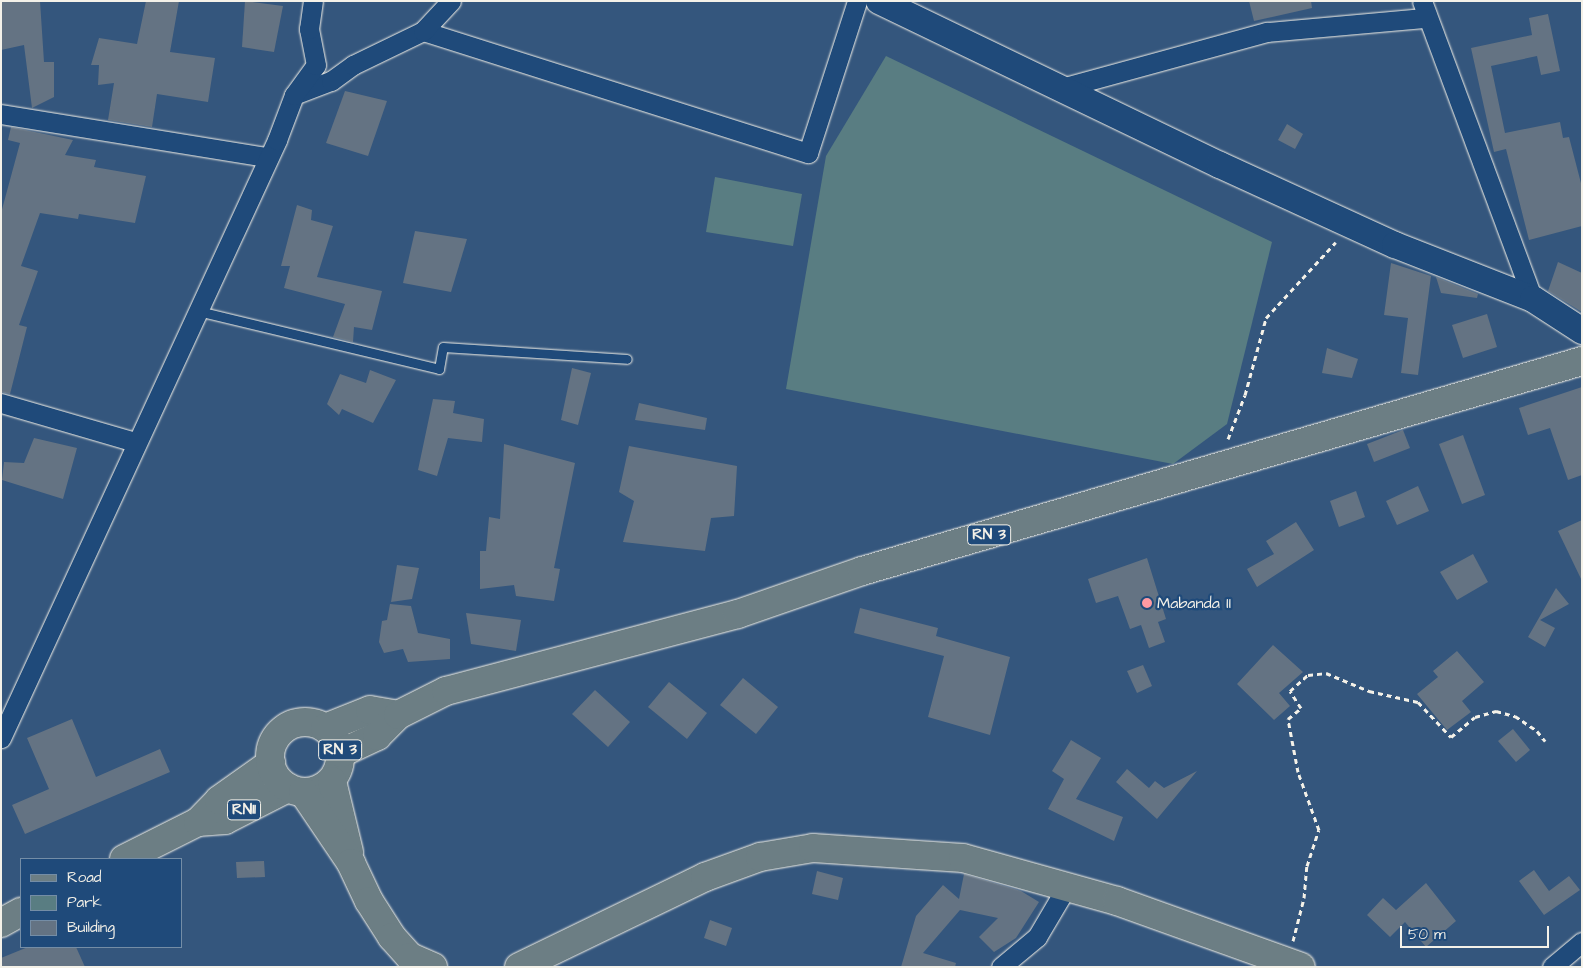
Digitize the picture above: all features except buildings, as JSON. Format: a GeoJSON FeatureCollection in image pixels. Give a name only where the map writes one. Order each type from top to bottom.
{"type":"FeatureCollection","features":[{"type":"Feature","properties":{"kind":"main road"},"geometry":{"type":"LineString","coordinates":[[879,1],[1058,89],[1352,225],[1533,299],[1582,330]]}},
{"type":"Feature","properties":{"kind":"main road","name":"RN 3"},"geometry":{"type":"LineString","coordinates":[[341,753],[377,736],[398,715],[446,691],[738,614],[862,571],[1582,361]]}},
{"type":"Feature","properties":{"kind":"main road","name":"RN 3"},"geometry":{"type":"LineString","coordinates":[[325,728],[370,710],[398,715]]}},
{"type":"Feature","properties":{"kind":"main road","name":"RN 3"},"geometry":{"type":"LineString","coordinates":[[351,863],[332,781],[341,753],[336,739],[325,728],[302,721],[291,724],[274,740],[271,763],[276,778],[295,790],[351,863],[369,901],[392,937],[410,957],[433,967]]}},
{"type":"Feature","properties":{"kind":"main road","name":"RN11"},"geometry":{"type":"LineString","coordinates":[[126,858],[198,822],[219,800],[271,763]]}},
{"type":"Feature","properties":{"kind":"main road","name":"RN 3"},"geometry":{"type":"LineString","coordinates":[[295,790],[315,791],[332,781]]}},
{"type":"Feature","properties":{"kind":"main road","name":"RN11"},"geometry":{"type":"LineString","coordinates":[[198,822],[225,820],[295,790]]}},
{"type":"Feature","properties":{"kind":"main road"},"geometry":{"type":"LineString","coordinates":[[519,967],[705,877],[760,857],[813,848],[963,858],[1117,901],[1293,965]]}},
{"type":"Feature","properties":{"kind":"main road"},"geometry":{"type":"LineString","coordinates":[[1,923],[20,913]]}},
{"type":"Feature","properties":{"kind":"street"},"geometry":{"type":"LineString","coordinates":[[1,738],[135,442],[198,311],[294,95],[316,65],[309,29],[313,1]]}},
{"type":"Feature","properties":{"kind":"street"},"geometry":{"type":"LineString","coordinates":[[294,95],[331,81],[353,65],[423,31],[451,1]]}},
{"type":"Feature","properties":{"kind":"street"},"geometry":{"type":"LineString","coordinates":[[423,31],[808,153],[857,1]]}},
{"type":"Feature","properties":{"kind":"street"},"geometry":{"type":"LineString","coordinates":[[1058,89],[1267,32],[1423,10],[1533,299]]}},
{"type":"Feature","properties":{"kind":"street"},"geometry":{"type":"LineString","coordinates":[[1,114],[267,157]]}},
{"type":"Feature","properties":{"kind":"street"},"geometry":{"type":"LineString","coordinates":[[1,403],[135,442]]}},
{"type":"Feature","properties":{"kind":"street"},"geometry":{"type":"LineString","coordinates":[[1001,967],[1037,937],[1066,888]]}},
{"type":"Feature","properties":{"kind":"street"},"geometry":{"type":"LineString","coordinates":[[1552,967],[1582,942]]}},
{"type":"Feature","properties":{"kind":"lane"},"geometry":{"type":"LineString","coordinates":[[198,311],[439,369],[443,348],[627,359]]}},
{"type":"Feature","properties":{"kind":"path"},"geometry":{"type":"LineString","coordinates":[[1219,468],[1245,395],[1250,365],[1266,318],[1352,225]]}},
{"type":"Feature","properties":{"kind":"path"},"geometry":{"type":"LineString","coordinates":[[1293,965],[1304,898],[1307,866],[1319,830],[1298,772],[1288,719],[1301,708],[1290,691],[1308,676],[1326,673],[1370,691],[1418,702],[1451,736],[1475,717],[1496,711],[1515,716],[1537,731],[1544,741]]}},
{"type":"Feature","properties":{"kind":"green space"},"geometry":{"type":"Polygon","coordinates":[[[886,56],[1272,242],[1227,424],[1173,464],[786,389],[826,156],[886,56]]]}},
{"type":"Feature","properties":{"kind":"green space"},"geometry":{"type":"Polygon","coordinates":[[[715,177],[802,194],[793,246],[706,232],[715,177]]]}},
{"type":"Feature","properties":{"kind":"place","name":"Mabanda II"},"geometry":{"type":"Point","coordinates":[1147,603]}}]}
